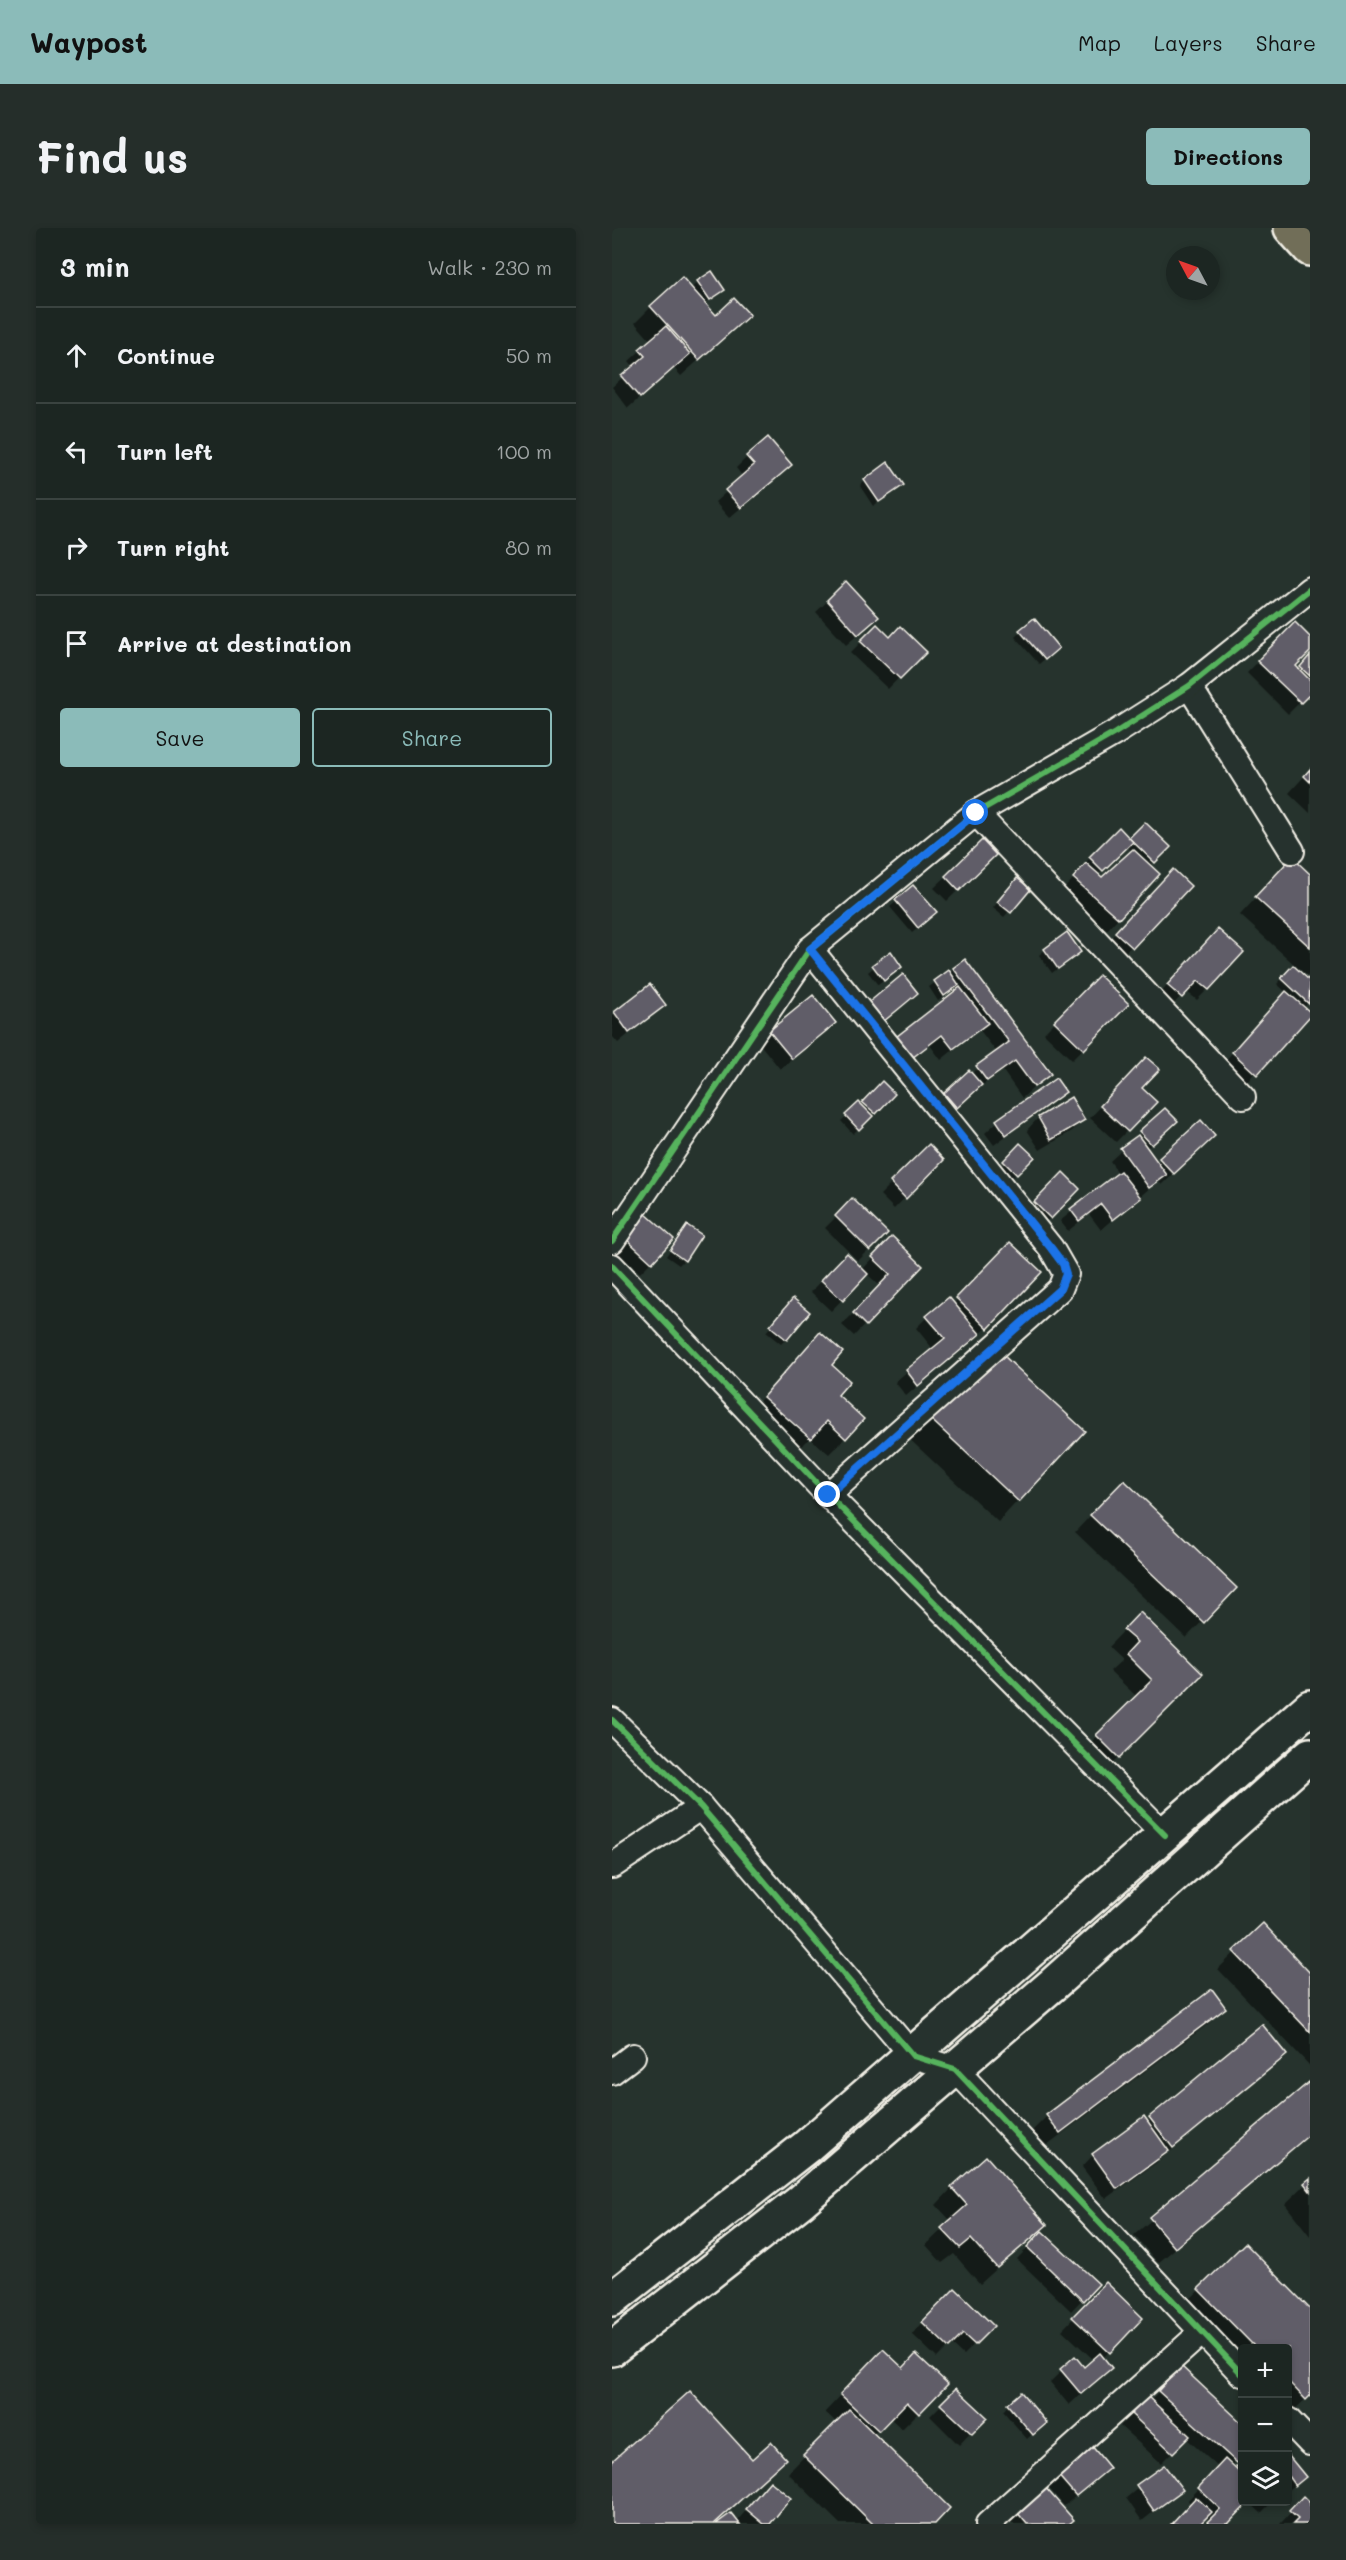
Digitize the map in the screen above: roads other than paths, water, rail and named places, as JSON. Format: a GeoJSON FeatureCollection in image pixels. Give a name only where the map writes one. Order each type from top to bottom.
{"type":"FeatureCollection","features":[{"type":"Feature","properties":{"kind":"highway"},"geometry":{"type":"LineString","coordinates":[[1291,228],[1310,249]]}},
{"type":"Feature","properties":{"kind":"main road"},"geometry":{"type":"LineString","coordinates":[[612,2298],[806,2147],[1165,1836],[1310,1707]]}},
{"type":"Feature","properties":{"kind":"main road"},"geometry":{"type":"LineString","coordinates":[[612,2349],[800,2202],[955,2069],[1310,1755]]}},
{"type":"Feature","properties":{"kind":"street"},"geometry":{"type":"LineString","coordinates":[[612,1241],[810,949],[976,813],[1190,686],[1310,589]]}},
{"type":"Feature","properties":{"kind":"street"},"geometry":{"type":"LineString","coordinates":[[1190,686],[1292,850]]}},
{"type":"Feature","properties":{"kind":"street"},"geometry":{"type":"LineString","coordinates":[[976,813],[1243,1098]]}},
{"type":"Feature","properties":{"kind":"street"},"geometry":{"type":"LineString","coordinates":[[810,949],[1051,1248],[1063,1264],[1066,1274],[1060,1289],[828,1495]]}},
{"type":"Feature","properties":{"kind":"street"},"geometry":{"type":"LineString","coordinates":[[612,1266],[828,1495],[1165,1836]]}},
{"type":"Feature","properties":{"kind":"street"},"geometry":{"type":"LineString","coordinates":[[612,1720],[701,1807],[913,2056],[955,2069],[1238,2370]]}},
{"type":"Feature","properties":{"kind":"street"},"geometry":{"type":"LineString","coordinates":[[612,1866],[701,1807]]}},
{"type":"Feature","properties":{"kind":"street"},"geometry":{"type":"LineString","coordinates":[[612,2072],[633,2056]]}},
{"type":"Feature","properties":{"kind":"street"},"geometry":{"type":"LineString","coordinates":[[1000,2520],[1202,2333]]}},
{"type":"Feature","properties":{"kind":"street"},"geometry":{"type":"LineString","coordinates":[[1292,2425],[1310,2442]]}}]}
